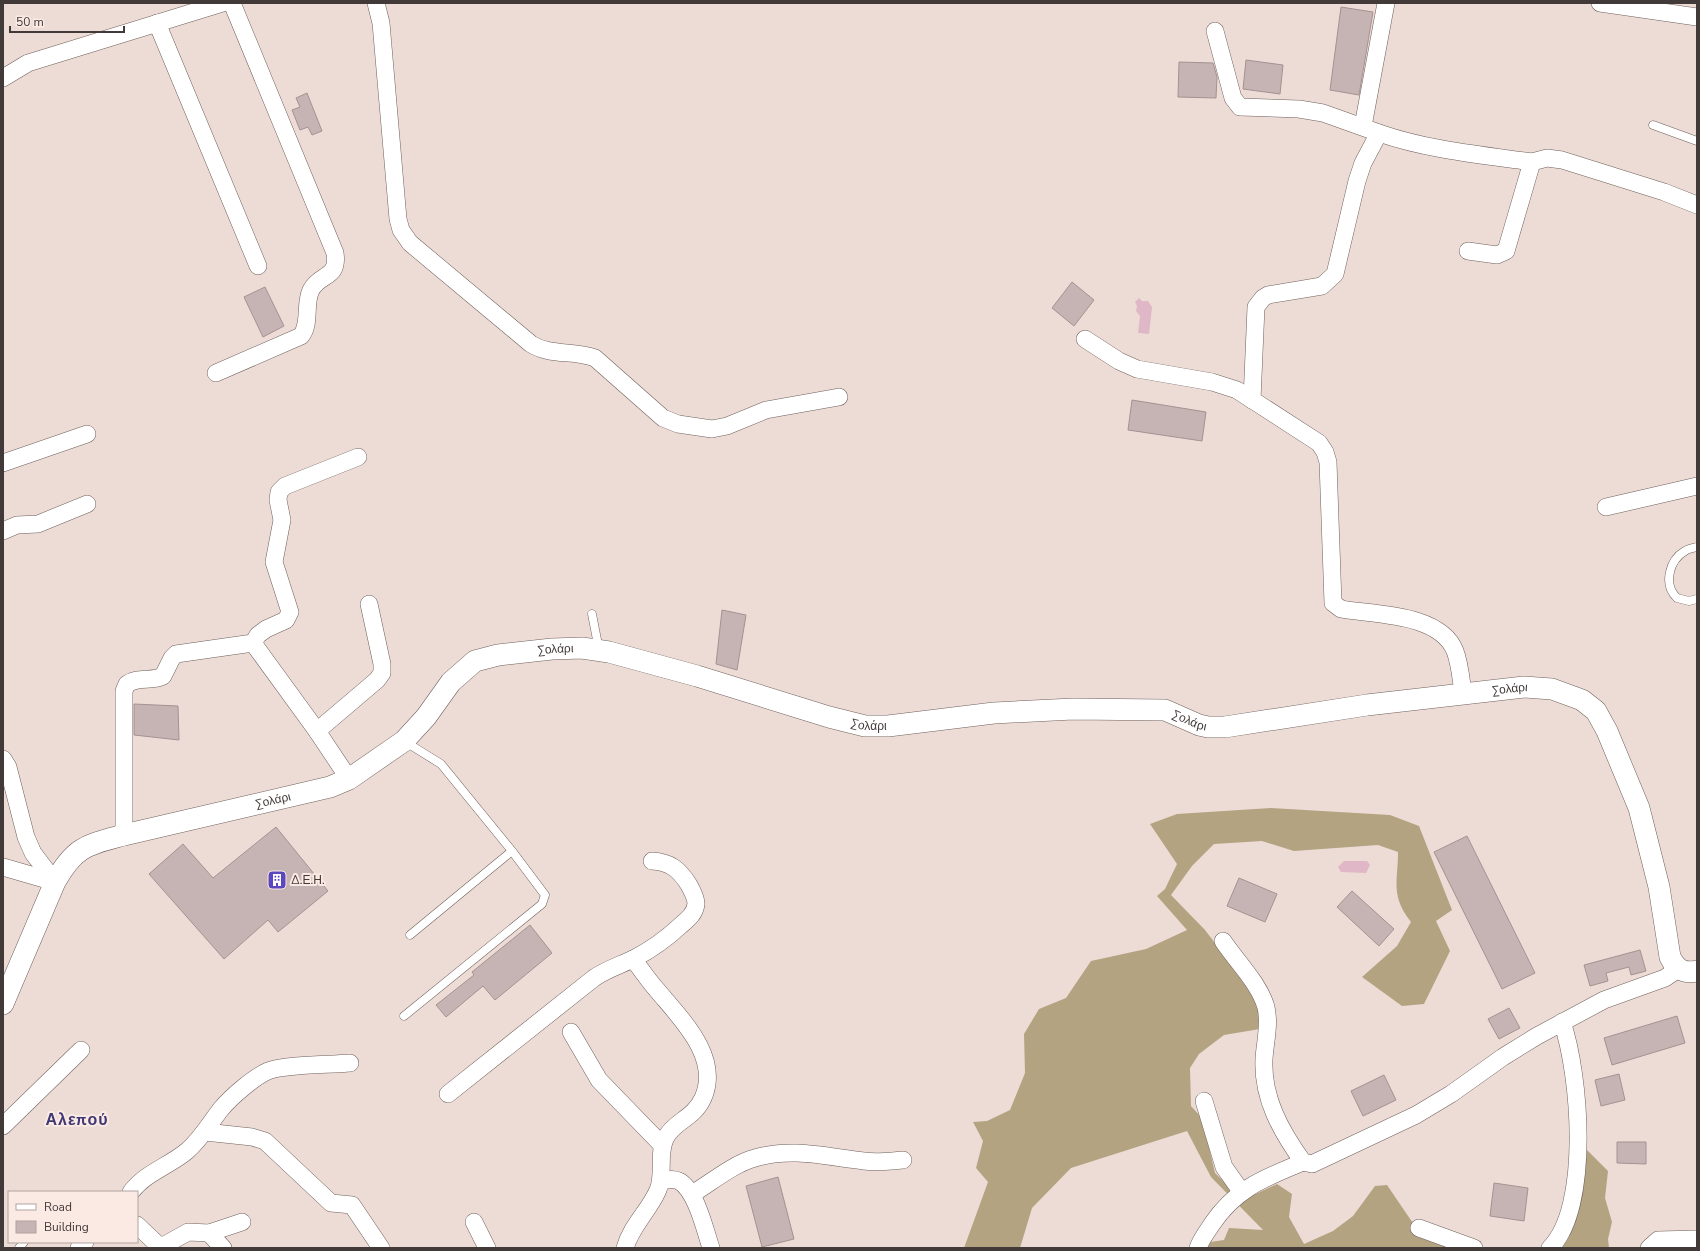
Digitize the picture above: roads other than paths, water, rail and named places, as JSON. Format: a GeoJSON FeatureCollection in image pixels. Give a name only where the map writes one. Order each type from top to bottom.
{"type":"FeatureCollection","features":[{"type":"Feature","properties":{"kind":"street"},"geometry":{"type":"LineString","coordinates":[[3,78],[28,63],[223,3]]}},
{"type":"Feature","properties":{"kind":"street"},"geometry":{"type":"LineString","coordinates":[[216,373],[301,336],[305,329],[311,291],[334,269],[336,262],[335,253],[232,3]]}},
{"type":"Feature","properties":{"kind":"street"},"geometry":{"type":"LineString","coordinates":[[376,3],[381,23],[398,219],[401,230],[410,242],[530,344],[546,351],[587,355],[595,358],[663,418],[670,422],[712,429],[727,426],[766,410],[839,397]]}},
{"type":"Feature","properties":{"kind":"street"},"geometry":{"type":"LineString","coordinates":[[1363,126],[1386,3]]}},
{"type":"Feature","properties":{"kind":"street"},"geometry":{"type":"LineString","coordinates":[[1600,3],[1697,17]]}},
{"type":"Feature","properties":{"kind":"street"},"geometry":{"type":"LineString","coordinates":[[156,23],[258,266]]}},
{"type":"Feature","properties":{"kind":"street"},"geometry":{"type":"LineString","coordinates":[[1215,31],[1233,98],[1240,107],[1299,110],[1323,113],[1413,144],[1532,162],[1550,158],[1562,160],[1664,192],[1697,205]]}},
{"type":"Feature","properties":{"kind":"street"},"geometry":{"type":"LineString","coordinates":[[1252,400],[1256,307],[1263,298],[1268,295],[1322,286],[1335,274],[1357,181],[1363,163],[1379,133]]}},
{"type":"Feature","properties":{"kind":"street"},"geometry":{"type":"LineString","coordinates":[[1468,251],[1497,255],[1506,252],[1532,162]]}},
{"type":"Feature","properties":{"kind":"street"},"geometry":{"type":"LineString","coordinates":[[1085,339],[1119,361],[1137,369],[1226,386],[1311,436],[1319,443],[1325,452],[1328,462],[1333,603],[1340,609],[1408,619],[1423,623],[1438,630],[1454,649],[1463,693]]}},
{"type":"Feature","properties":{"kind":"street"},"geometry":{"type":"LineString","coordinates":[[3,463],[87,434]]}},
{"type":"Feature","properties":{"kind":"street"},"geometry":{"type":"LineString","coordinates":[[124,835],[124,691],[127,684],[135,680],[163,676],[172,658],[176,654],[253,643],[258,635],[286,620],[290,612],[274,562],[282,520],[278,500],[279,492],[285,486],[358,457]]}},
{"type":"Feature","properties":{"kind":"street"},"geometry":{"type":"LineString","coordinates":[[1606,507],[1697,486]]}},
{"type":"Feature","properties":{"kind":"street"},"geometry":{"type":"LineString","coordinates":[[3,531],[22,524],[38,524],[87,504]]}},
{"type":"Feature","properties":{"kind":"street"},"geometry":{"type":"LineString","coordinates":[[317,731],[377,680],[382,673],[382,664],[369,604]]}},
{"type":"Feature","properties":{"kind":"street"},"geometry":{"type":"LineString","coordinates":[[253,643],[317,731],[349,779]]}},
{"type":"Feature","properties":{"kind":"street","name":"Σολάρι"},"geometry":{"type":"LineString","coordinates":[[3,1004],[55,882],[65,865],[78,851],[91,844],[124,835],[330,787],[349,779],[404,741],[426,717],[451,682],[475,661],[498,655],[552,648],[582,648],[599,650],[697,676],[829,717],[865,726],[888,726],[1007,712],[1073,709],[1165,710],[1199,725],[1208,727],[1224,727],[1366,705],[1463,693],[1524,687],[1546,688],[1572,696],[1590,705],[1596,711],[1621,760],[1639,808],[1659,887],[1669,951],[1674,964],[1688,970]]}},
{"type":"Feature","properties":{"kind":"street"},"geometry":{"type":"LineString","coordinates":[[3,759],[8,767],[26,837],[33,853],[55,882]]}},
{"type":"Feature","properties":{"kind":"street"},"geometry":{"type":"LineString","coordinates":[[448,1094],[594,978],[604,971],[633,959],[661,943],[689,917],[695,909],[694,894],[682,874],[670,864],[652,861]]}},
{"type":"Feature","properties":{"kind":"street"},"geometry":{"type":"LineString","coordinates":[[3,867],[55,882]]}},
{"type":"Feature","properties":{"kind":"street"},"geometry":{"type":"LineString","coordinates":[[1223,941],[1263,999],[1268,1022],[1264,1069],[1270,1105],[1278,1124],[1303,1162]]}},
{"type":"Feature","properties":{"kind":"street"},"geometry":{"type":"LineString","coordinates":[[625,1248],[630,1235],[651,1202],[661,1181],[662,1145],[670,1130],[691,1116],[700,1103],[706,1088],[707,1066],[699,1046],[682,1020],[633,959]]}},
{"type":"Feature","properties":{"kind":"street"},"geometry":{"type":"LineString","coordinates":[[1198,1248],[1218,1215],[1241,1191],[1252,1184],[1303,1162],[1312,1164],[1416,1115],[1451,1094],[1518,1047],[1562,1022],[1604,1000],[1688,970]]}},
{"type":"Feature","properties":{"kind":"street"},"geometry":{"type":"LineString","coordinates":[[1550,1248],[1558,1239],[1571,1202],[1575,1181],[1578,1149],[1577,1105],[1574,1075],[1569,1043],[1562,1022]]}},
{"type":"Feature","properties":{"kind":"street"},"geometry":{"type":"LineString","coordinates":[[571,1032],[599,1080],[662,1145]]}},
{"type":"Feature","properties":{"kind":"street"},"geometry":{"type":"LineString","coordinates":[[3,1126],[81,1050]]}},
{"type":"Feature","properties":{"kind":"street"},"geometry":{"type":"LineString","coordinates":[[132,1191],[143,1179],[187,1151],[205,1132],[222,1108],[242,1089],[268,1071],[279,1068],[350,1063]]}},
{"type":"Feature","properties":{"kind":"street"},"geometry":{"type":"LineString","coordinates":[[1204,1101],[1224,1167],[1241,1191]]}},
{"type":"Feature","properties":{"kind":"street"},"geometry":{"type":"LineString","coordinates":[[205,1132],[252,1137],[265,1141],[330,1203],[334,1205],[352,1205],[381,1248]]}},
{"type":"Feature","properties":{"kind":"street"},"geometry":{"type":"LineString","coordinates":[[692,1194],[740,1164],[760,1156],[793,1152],[865,1161],[903,1160]]}},
{"type":"Feature","properties":{"kind":"street"},"geometry":{"type":"LineString","coordinates":[[661,1181],[671,1179],[678,1180],[685,1185],[692,1194],[711,1248]]}},
{"type":"Feature","properties":{"kind":"street"},"geometry":{"type":"LineString","coordinates":[[138,1227],[157,1244],[163,1246],[188,1232],[210,1233],[242,1222]]}},
{"type":"Feature","properties":{"kind":"street"},"geometry":{"type":"LineString","coordinates":[[474,1222],[487,1248]]}},
{"type":"Feature","properties":{"kind":"street"},"geometry":{"type":"LineString","coordinates":[[1419,1228],[1474,1248]]}},
{"type":"Feature","properties":{"kind":"street"},"geometry":{"type":"LineString","coordinates":[[210,1233],[222,1248]]}},
{"type":"Feature","properties":{"kind":"street"},"geometry":{"type":"LineString","coordinates":[[1649,1248],[1658,1240],[1697,1239]]}},
{"type":"Feature","properties":{"kind":"lane"},"geometry":{"type":"LineString","coordinates":[[1653,126],[1697,141]]}},
{"type":"Feature","properties":{"kind":"lane"},"geometry":{"type":"LineString","coordinates":[[1697,547],[1685,550],[1675,560],[1669,576],[1670,588],[1677,598],[1689,601],[1697,599]]}},
{"type":"Feature","properties":{"kind":"lane"},"geometry":{"type":"LineString","coordinates":[[592,614],[599,650]]}},
{"type":"Feature","properties":{"kind":"lane"},"geometry":{"type":"LineString","coordinates":[[404,741],[441,764],[512,851],[544,895],[542,904],[404,1016]]}},
{"type":"Feature","properties":{"kind":"lane"},"geometry":{"type":"LineString","coordinates":[[410,935],[512,851]]}},
{"type":"Feature","properties":{"kind":"place","name":"Δ.Ε.Η."},"geometry":{"type":"Point","coordinates":[277,880]}},
{"type":"Feature","properties":{"kind":"district","name":"Αλεπού"},"geometry":{"type":"Point","coordinates":[77,1119]}}]}
